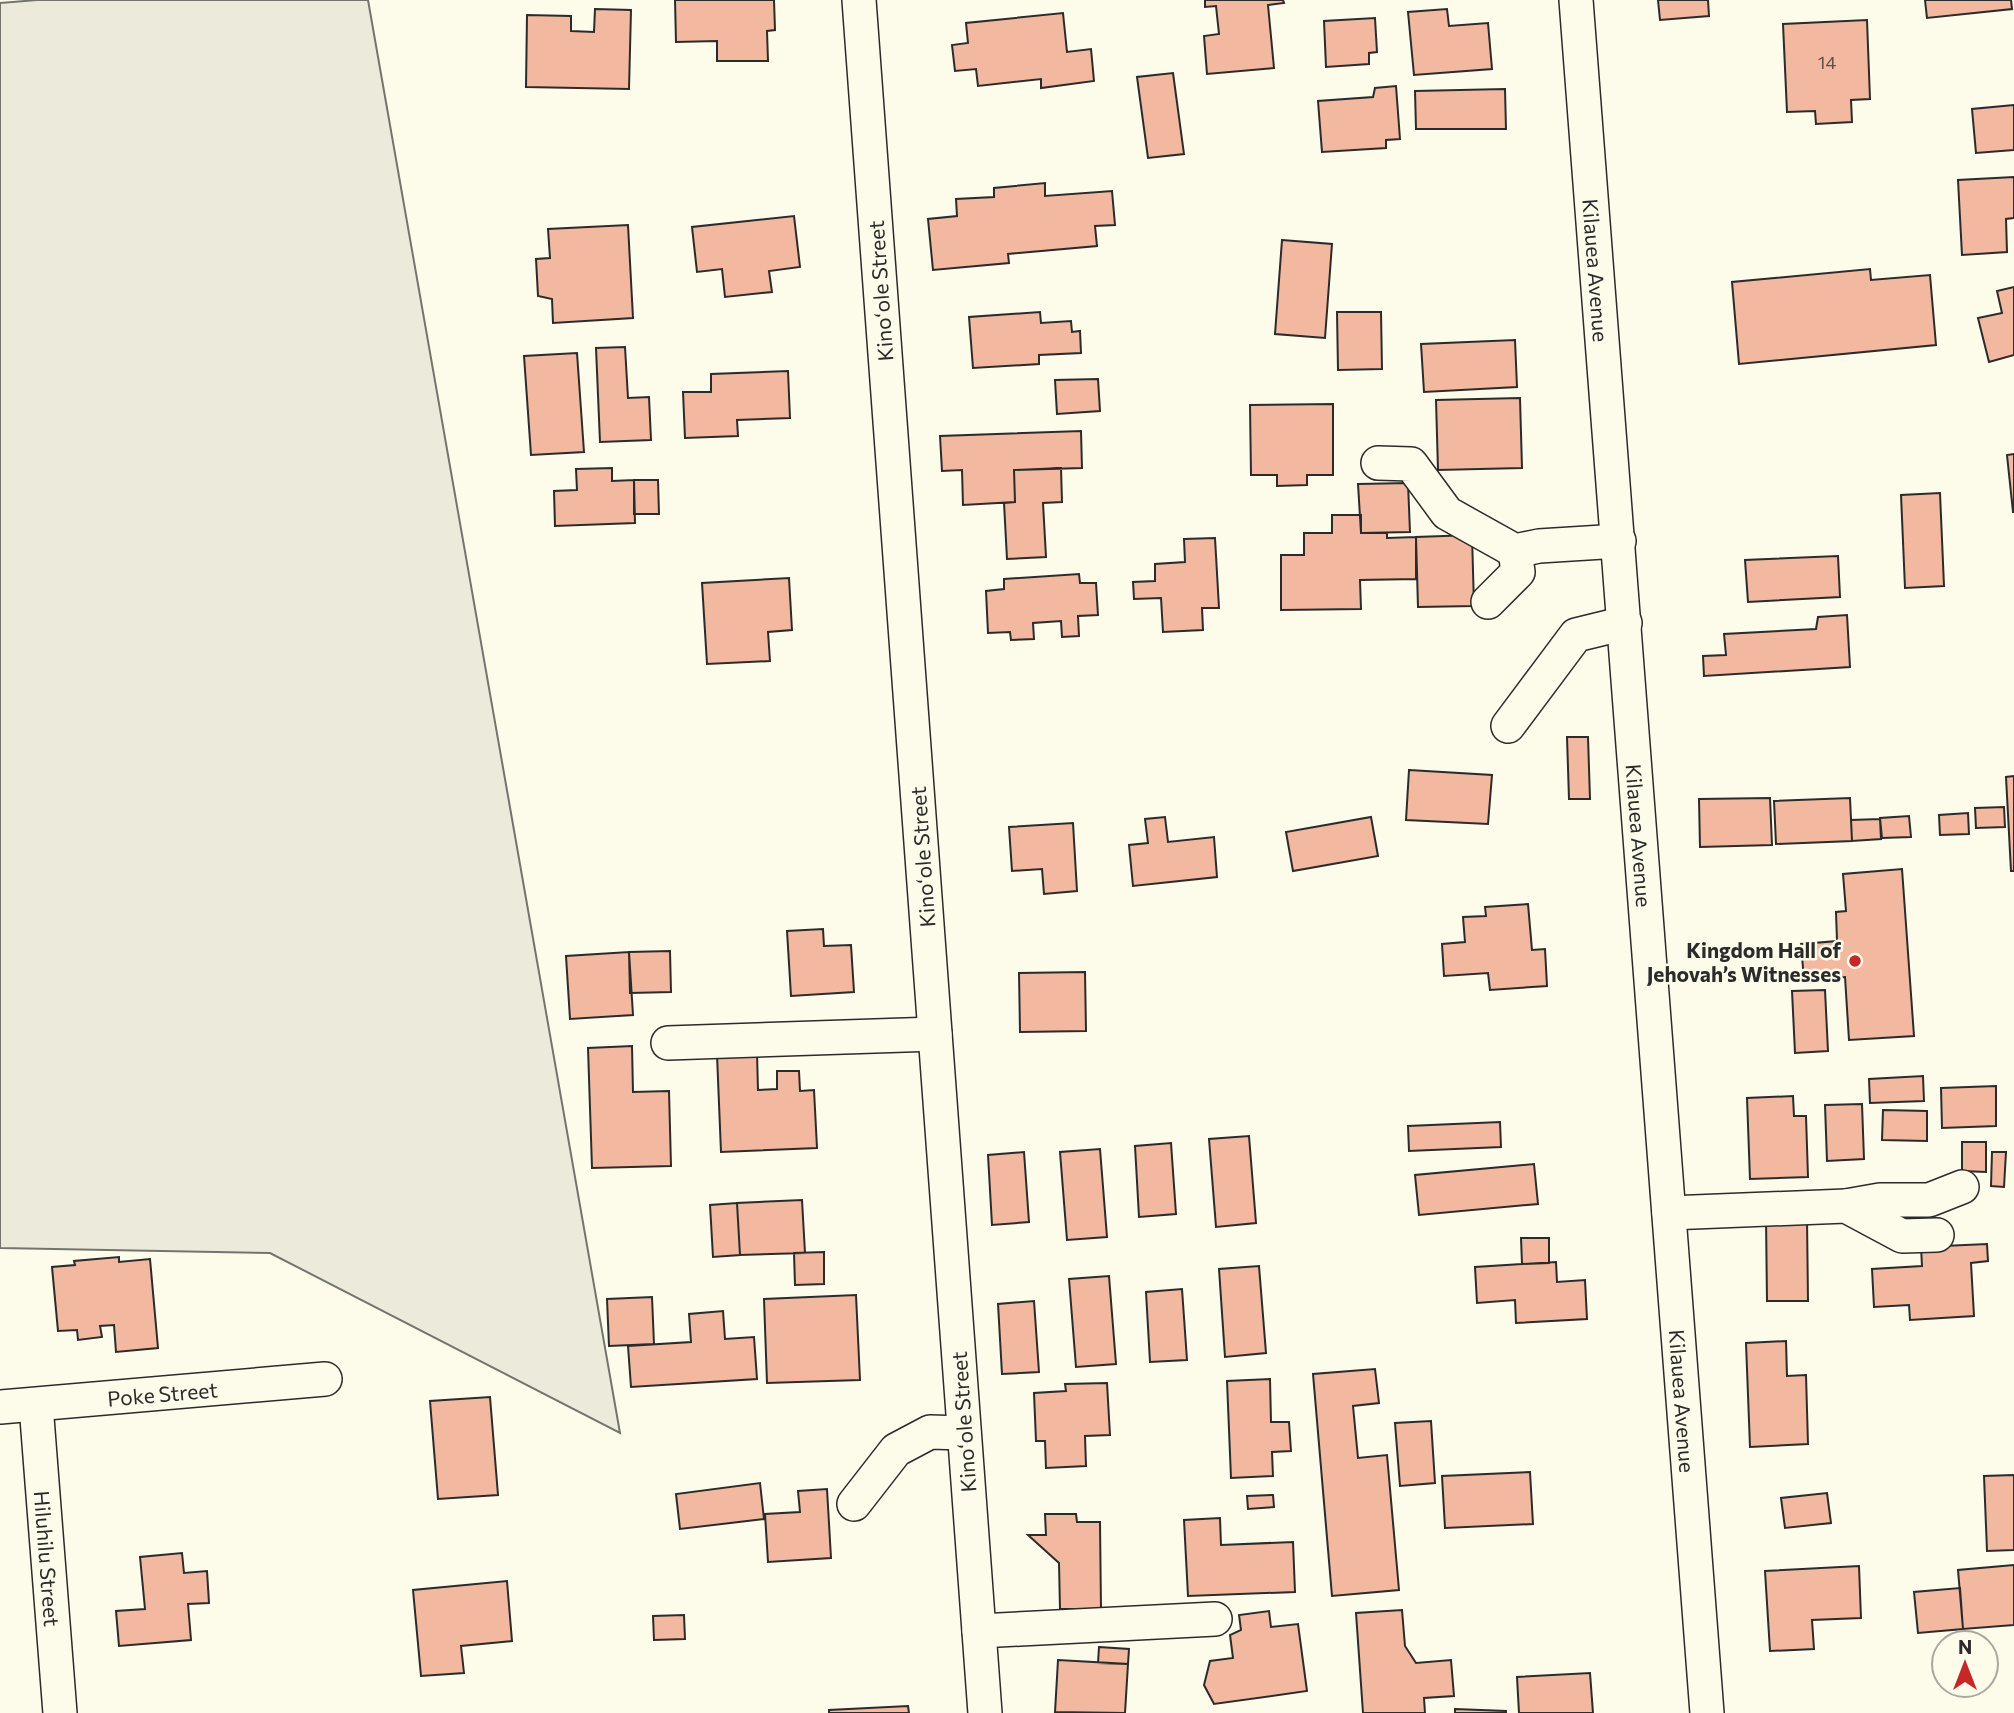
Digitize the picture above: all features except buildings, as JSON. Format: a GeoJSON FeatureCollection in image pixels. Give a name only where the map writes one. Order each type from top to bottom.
{"type":"FeatureCollection","features":[{"type":"Feature","properties":{"kind":"street","name":"Kinoʻole Street"},"geometry":{"type":"LineString","coordinates":[[859,0],[985,1713]]}},
{"type":"Feature","properties":{"kind":"street","name":"Kilauea Avenue"},"geometry":{"type":"LineString","coordinates":[[1576,0],[1707,1713]]}},
{"type":"Feature","properties":{"kind":"street"},"geometry":{"type":"LineString","coordinates":[[1378,463],[1411,464],[1447,513],[1515,551],[1619,541]]}},
{"type":"Feature","properties":{"kind":"street"},"geometry":{"type":"LineString","coordinates":[[1488,602],[1518,572],[1515,551]]}},
{"type":"Feature","properties":{"kind":"street"},"geometry":{"type":"LineString","coordinates":[[1508,726],[1576,635],[1625,623]]}},
{"type":"Feature","properties":{"kind":"street"},"geometry":{"type":"LineString","coordinates":[[668,1043],[935,1034]]}},
{"type":"Feature","properties":{"kind":"street"},"geometry":{"type":"LineString","coordinates":[[1669,1213],[1846,1206],[1880,1200],[1929,1200],[1962,1187]]}},
{"type":"Feature","properties":{"kind":"street"},"geometry":{"type":"LineString","coordinates":[[1846,1206],[1902,1236],[1937,1235]]}},
{"type":"Feature","properties":{"kind":"street","name":"Poke Street"},"geometry":{"type":"LineString","coordinates":[[0,1407],[326,1379]]}},
{"type":"Feature","properties":{"kind":"street","name":"Hiluhilu Street"},"geometry":{"type":"LineString","coordinates":[[36,1405],[60,1713]]}},
{"type":"Feature","properties":{"kind":"street"},"geometry":{"type":"LineString","coordinates":[[854,1504],[895,1450],[930,1432],[964,1433]]}},
{"type":"Feature","properties":{"kind":"street"},"geometry":{"type":"LineString","coordinates":[[979,1631],[1215,1619]]}},
{"type":"Feature","properties":{"kind":"shaded area"},"geometry":{"type":"Polygon","coordinates":[[[37,0],[368,0],[620,1433],[270,1253],[0,1248],[0,3],[37,0]]]}},
{"type":"Feature","properties":{"kind":"place","name":"Kingdom Hall of Jehovah’s Witnesses"},"geometry":{"type":"Point","coordinates":[1855,961]}}]}
